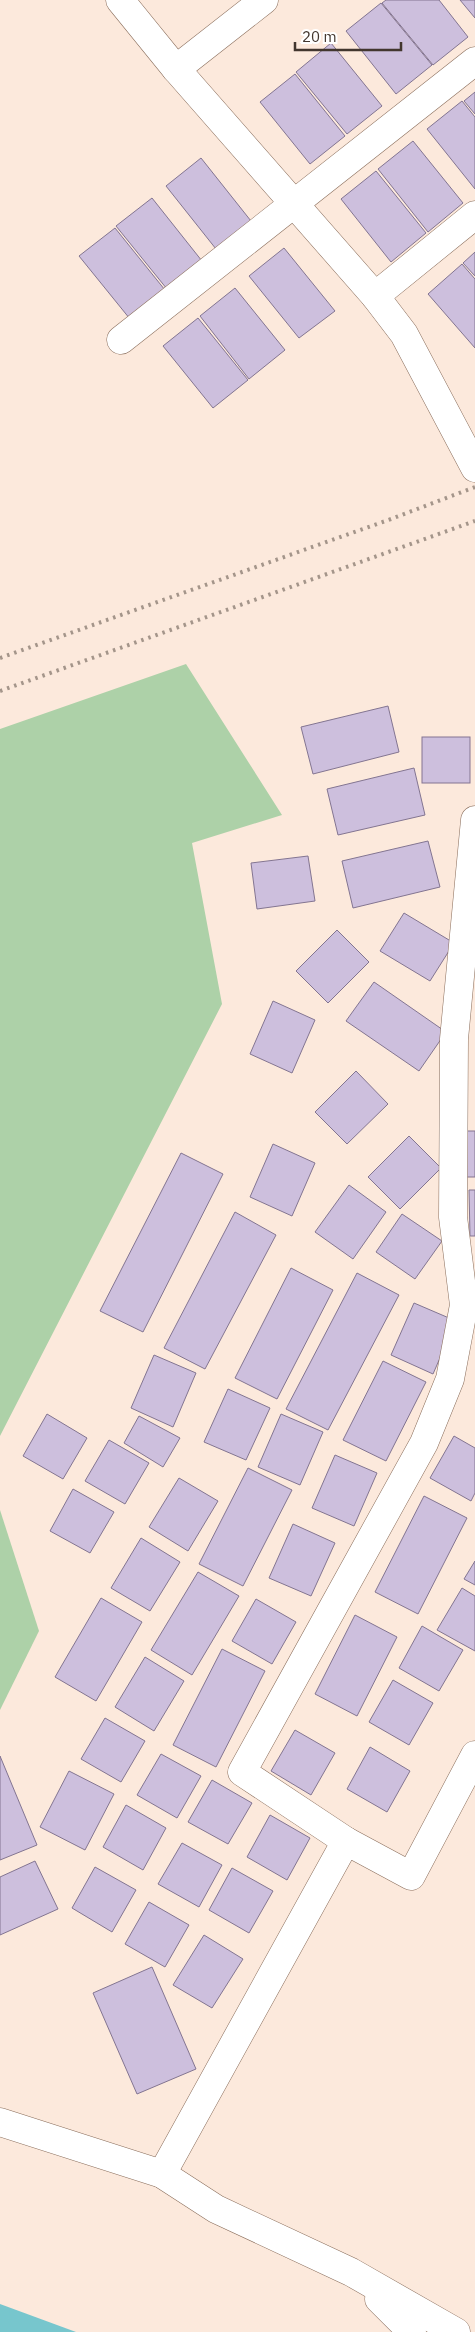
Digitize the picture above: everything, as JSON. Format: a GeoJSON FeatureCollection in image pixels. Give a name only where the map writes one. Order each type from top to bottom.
{"type":"FeatureCollection","features":[{"type":"Feature","properties":{"kind":"street"},"geometry":{"type":"LineString","coordinates":[[120,0],[176,69],[374,296],[404,334],[475,468]]}},
{"type":"Feature","properties":{"kind":"street"},"geometry":{"type":"LineString","coordinates":[[176,69],[264,0]]}},
{"type":"Feature","properties":{"kind":"street"},"geometry":{"type":"LineString","coordinates":[[121,340],[475,61]]}},
{"type":"Feature","properties":{"kind":"street"},"geometry":{"type":"LineString","coordinates":[[374,296],[475,215]]}},
{"type":"Feature","properties":{"kind":"street"},"geometry":{"type":"LineString","coordinates":[[475,820],[465,1032],[453,1217],[464,1305],[450,1379],[424,1443],[242,1772],[346,1840],[411,1876],[475,1755]]}},
{"type":"Feature","properties":{"kind":"street"},"geometry":{"type":"LineString","coordinates":[[162,2174],[346,1840]]}},
{"type":"Feature","properties":{"kind":"street"},"geometry":{"type":"LineString","coordinates":[[0,2122],[162,2174],[216,2209],[351,2272],[456,2332]]}},
{"type":"Feature","properties":{"kind":"street"},"geometry":{"type":"LineString","coordinates":[[351,2272],[412,2332]]}},
{"type":"Feature","properties":{"kind":"green space"},"geometry":{"type":"Polygon","coordinates":[[[186,664],[282,815],[192,843],[222,1004],[0,1436],[0,729],[186,664]]]}},
{"type":"Feature","properties":{"kind":"green space"},"geometry":{"type":"Polygon","coordinates":[[[0,1510],[39,1631],[0,1710],[0,1510]]]}},
{"type":"Feature","properties":{"kind":"water"},"geometry":{"type":"Polygon","coordinates":[[[0,2304],[76,2332],[0,2332],[0,2304]]]}},
{"type":"Feature","properties":{"kind":"building"},"geometry":{"type":"Polygon","coordinates":[[[386,0],[439,0],[468,37],[433,65],[382,3],[386,0]]]}},
{"type":"Feature","properties":{"kind":"building"},"geometry":{"type":"Polygon","coordinates":[[[460,0],[475,0],[475,18],[460,0]]]}},
{"type":"Feature","properties":{"kind":"building"},"geometry":{"type":"Polygon","coordinates":[[[381,3],[432,65],[396,94],[346,31],[381,3]]]}},
{"type":"Feature","properties":{"kind":"building"},"geometry":{"type":"Polygon","coordinates":[[[331,43],[382,106],[347,134],[296,72],[331,43]]]}},
{"type":"Feature","properties":{"kind":"building"},"geometry":{"type":"Polygon","coordinates":[[[295,74],[345,136],[310,164],[260,102],[295,74]]]}},
{"type":"Feature","properties":{"kind":"building"},"geometry":{"type":"Polygon","coordinates":[[[475,92],[475,114],[464,101],[475,92]]]}},
{"type":"Feature","properties":{"kind":"building"},"geometry":{"type":"Polygon","coordinates":[[[462,101],[475,117],[475,189],[427,129],[462,101]]]}},
{"type":"Feature","properties":{"kind":"building"},"geometry":{"type":"Polygon","coordinates":[[[413,141],[463,203],[428,232],[378,169],[413,141]]]}},
{"type":"Feature","properties":{"kind":"building"},"geometry":{"type":"Polygon","coordinates":[[[201,158],[251,221],[216,249],[166,186],[201,158]]]}},
{"type":"Feature","properties":{"kind":"building"},"geometry":{"type":"Polygon","coordinates":[[[376,171],[426,233],[391,262],[341,199],[376,171]]]}},
{"type":"Feature","properties":{"kind":"building"},"geometry":{"type":"Polygon","coordinates":[[[152,198],[202,261],[167,289],[116,226],[152,198]]]}},
{"type":"Feature","properties":{"kind":"building"},"geometry":{"type":"Polygon","coordinates":[[[115,228],[165,290],[130,319],[79,256],[115,228]]]}},
{"type":"Feature","properties":{"kind":"building"},"geometry":{"type":"Polygon","coordinates":[[[284,248],[335,311],[299,338],[249,276],[284,248]]]}},
{"type":"Feature","properties":{"kind":"building"},"geometry":{"type":"Polygon","coordinates":[[[475,252],[475,276],[463,263],[475,252]]]}},
{"type":"Feature","properties":{"kind":"building"},"geometry":{"type":"Polygon","coordinates":[[[462,264],[475,279],[475,348],[428,294],[462,264]]]}},
{"type":"Feature","properties":{"kind":"building"},"geometry":{"type":"Polygon","coordinates":[[[235,288],[285,350],[249,379],[200,316],[235,288]]]}},
{"type":"Feature","properties":{"kind":"building"},"geometry":{"type":"Polygon","coordinates":[[[198,318],[248,380],[213,408],[163,346],[198,318]]]}},
{"type":"Feature","properties":{"kind":"building"},"geometry":{"type":"Polygon","coordinates":[[[388,706],[399,752],[313,774],[301,727],[388,706]]]}},
{"type":"Feature","properties":{"kind":"building"},"geometry":{"type":"Polygon","coordinates":[[[422,737],[470,737],[470,783],[422,783],[422,737]]]}},
{"type":"Feature","properties":{"kind":"building"},"geometry":{"type":"Polygon","coordinates":[[[414,768],[425,815],[338,835],[327,789],[414,768]]]}},
{"type":"Feature","properties":{"kind":"building"},"geometry":{"type":"Polygon","coordinates":[[[428,841],[440,887],[353,908],[342,861],[428,841]]]}},
{"type":"Feature","properties":{"kind":"building"},"geometry":{"type":"Polygon","coordinates":[[[308,856],[315,901],[257,909],[251,863],[308,856]]]}},
{"type":"Feature","properties":{"kind":"building"},"geometry":{"type":"Polygon","coordinates":[[[404,913],[454,943],[430,981],[380,951],[404,913]]]}},
{"type":"Feature","properties":{"kind":"building"},"geometry":{"type":"Polygon","coordinates":[[[337,930],[369,962],[328,1003],[296,971],[337,930]]]}},
{"type":"Feature","properties":{"kind":"building"},"geometry":{"type":"Polygon","coordinates":[[[374,982],[446,1032],[419,1071],[346,1021],[374,982]]]}},
{"type":"Feature","properties":{"kind":"building"},"geometry":{"type":"Polygon","coordinates":[[[273,1001],[315,1020],[292,1073],[250,1054],[273,1001]]]}},
{"type":"Feature","properties":{"kind":"building"},"geometry":{"type":"Polygon","coordinates":[[[356,1071],[388,1104],[347,1144],[315,1112],[356,1071]]]}},
{"type":"Feature","properties":{"kind":"building"},"geometry":{"type":"Polygon","coordinates":[[[466,1131],[475,1131],[475,1177],[466,1177],[466,1131]]]}},
{"type":"Feature","properties":{"kind":"building"},"geometry":{"type":"Polygon","coordinates":[[[409,1136],[441,1168],[400,1209],[368,1177],[409,1136]]]}},
{"type":"Feature","properties":{"kind":"building"},"geometry":{"type":"Polygon","coordinates":[[[273,1144],[315,1163],[292,1216],[250,1197],[273,1144]]]}},
{"type":"Feature","properties":{"kind":"building"},"geometry":{"type":"Polygon","coordinates":[[[181,1153],[223,1174],[143,1332],[100,1311],[181,1153]]]}},
{"type":"Feature","properties":{"kind":"building"},"geometry":{"type":"Polygon","coordinates":[[[349,1185],[386,1212],[353,1259],[315,1232],[349,1185]]]}},
{"type":"Feature","properties":{"kind":"building"},"geometry":{"type":"Polygon","coordinates":[[[469,1190],[475,1190],[475,1236],[470,1236],[469,1190]]]}},
{"type":"Feature","properties":{"kind":"building"},"geometry":{"type":"Polygon","coordinates":[[[235,1212],[276,1235],[205,1369],[164,1348],[235,1212]]]}},
{"type":"Feature","properties":{"kind":"building"},"geometry":{"type":"Polygon","coordinates":[[[402,1214],[442,1241],[415,1279],[376,1252],[402,1214]]]}},
{"type":"Feature","properties":{"kind":"building"},"geometry":{"type":"Polygon","coordinates":[[[291,1268],[333,1290],[277,1399],[235,1378],[291,1268]]]}},
{"type":"Feature","properties":{"kind":"building"},"geometry":{"type":"Polygon","coordinates":[[[357,1273],[399,1295],[328,1430],[286,1409],[357,1273]]]}},
{"type":"Feature","properties":{"kind":"building"},"geometry":{"type":"Polygon","coordinates":[[[414,1303],[456,1321],[433,1374],[391,1355],[414,1303]]]}},
{"type":"Feature","properties":{"kind":"building"},"geometry":{"type":"Polygon","coordinates":[[[154,1355],[196,1373],[173,1427],[131,1408],[154,1355]]]}},
{"type":"Feature","properties":{"kind":"building"},"geometry":{"type":"Polygon","coordinates":[[[383,1361],[426,1382],[386,1461],[343,1440],[383,1361]]]}},
{"type":"Feature","properties":{"kind":"building"},"geometry":{"type":"Polygon","coordinates":[[[228,1389],[270,1408],[246,1460],[204,1442],[228,1389]]]}},
{"type":"Feature","properties":{"kind":"building"},"geometry":{"type":"Polygon","coordinates":[[[47,1414],[87,1438],[63,1479],[23,1456],[47,1414]]]}},
{"type":"Feature","properties":{"kind":"building"},"geometry":{"type":"Polygon","coordinates":[[[281,1414],[323,1432],[300,1485],[258,1467],[281,1414]]]}},
{"type":"Feature","properties":{"kind":"building"},"geometry":{"type":"Polygon","coordinates":[[[139,1416],[180,1438],[163,1467],[124,1443],[139,1416]]]}},
{"type":"Feature","properties":{"kind":"building"},"geometry":{"type":"Polygon","coordinates":[[[454,1436],[475,1448],[475,1493],[471,1501],[430,1478],[454,1436]]]}},
{"type":"Feature","properties":{"kind":"building"},"geometry":{"type":"Polygon","coordinates":[[[109,1440],[149,1463],[125,1504],[85,1481],[109,1440]]]}},
{"type":"Feature","properties":{"kind":"building"},"geometry":{"type":"Polygon","coordinates":[[[335,1455],[377,1473],[354,1526],[312,1508],[335,1455]]]}},
{"type":"Feature","properties":{"kind":"building"},"geometry":{"type":"Polygon","coordinates":[[[248,1468],[292,1490],[243,1586],[199,1564],[248,1468]]]}},
{"type":"Feature","properties":{"kind":"building"},"geometry":{"type":"Polygon","coordinates":[[[179,1478],[218,1501],[188,1551],[149,1527],[179,1478]]]}},
{"type":"Feature","properties":{"kind":"building"},"geometry":{"type":"Polygon","coordinates":[[[73,1489],[114,1512],[90,1553],[50,1531],[73,1489]]]}},
{"type":"Feature","properties":{"kind":"building"},"geometry":{"type":"Polygon","coordinates":[[[424,1496],[467,1518],[418,1614],[375,1592],[424,1496]]]}},
{"type":"Feature","properties":{"kind":"building"},"geometry":{"type":"Polygon","coordinates":[[[293,1524],[335,1543],[311,1596],[269,1578],[293,1524]]]}},
{"type":"Feature","properties":{"kind":"building"},"geometry":{"type":"Polygon","coordinates":[[[141,1538],[180,1562],[150,1611],[111,1588],[141,1538]]]}},
{"type":"Feature","properties":{"kind":"building"},"geometry":{"type":"Polygon","coordinates":[[[475,1561],[475,1585],[464,1579],[475,1561]]]}},
{"type":"Feature","properties":{"kind":"building"},"geometry":{"type":"Polygon","coordinates":[[[198,1572],[239,1596],[192,1675],[151,1650],[198,1572]]]}},
{"type":"Feature","properties":{"kind":"building"},"geometry":{"type":"Polygon","coordinates":[[[462,1588],[475,1596],[475,1651],[437,1630],[462,1588]]]}},
{"type":"Feature","properties":{"kind":"building"},"geometry":{"type":"Polygon","coordinates":[[[101,1598],[142,1622],[96,1701],[55,1677],[101,1598]]]}},
{"type":"Feature","properties":{"kind":"building"},"geometry":{"type":"Polygon","coordinates":[[[256,1599],[296,1622],[272,1664],[232,1641],[256,1599]]]}},
{"type":"Feature","properties":{"kind":"building"},"geometry":{"type":"Polygon","coordinates":[[[355,1615],[397,1637],[357,1716],[315,1694],[355,1615]]]}},
{"type":"Feature","properties":{"kind":"building"},"geometry":{"type":"Polygon","coordinates":[[[422,1626],[463,1650],[439,1691],[399,1668],[422,1626]]]}},
{"type":"Feature","properties":{"kind":"building"},"geometry":{"type":"Polygon","coordinates":[[[222,1649],[265,1671],[216,1767],[173,1745],[222,1649]]]}},
{"type":"Feature","properties":{"kind":"building"},"geometry":{"type":"Polygon","coordinates":[[[145,1657],[184,1681],[154,1731],[115,1707],[145,1657]]]}},
{"type":"Feature","properties":{"kind":"building"},"geometry":{"type":"Polygon","coordinates":[[[393,1680],[433,1703],[409,1745],[369,1722],[393,1680]]]}},
{"type":"Feature","properties":{"kind":"building"},"geometry":{"type":"Polygon","coordinates":[[[105,1718],[145,1741],[121,1782],[81,1759],[105,1718]]]}},
{"type":"Feature","properties":{"kind":"building"},"geometry":{"type":"Polygon","coordinates":[[[295,1730],[335,1753],[311,1795],[271,1771],[295,1730]]]}},
{"type":"Feature","properties":{"kind":"building"},"geometry":{"type":"Polygon","coordinates":[[[370,1747],[410,1771],[387,1812],[347,1789],[370,1747]]]}},
{"type":"Feature","properties":{"kind":"building"},"geometry":{"type":"Polygon","coordinates":[[[161,1754],[201,1776],[177,1818],[137,1795],[161,1754]]]}},
{"type":"Feature","properties":{"kind":"building"},"geometry":{"type":"Polygon","coordinates":[[[0,1756],[37,1845],[0,1860],[0,1756]]]}},
{"type":"Feature","properties":{"kind":"building"},"geometry":{"type":"Polygon","coordinates":[[[69,1771],[114,1794],[85,1850],[40,1827],[69,1771]]]}},
{"type":"Feature","properties":{"kind":"building"},"geometry":{"type":"Polygon","coordinates":[[[212,1780],[252,1803],[228,1844],[188,1822],[212,1780]]]}},
{"type":"Feature","properties":{"kind":"building"},"geometry":{"type":"Polygon","coordinates":[[[126,1805],[166,1828],[143,1870],[103,1847],[126,1805]]]}},
{"type":"Feature","properties":{"kind":"building"},"geometry":{"type":"Polygon","coordinates":[[[270,1815],[310,1838],[287,1880],[247,1857],[270,1815]]]}},
{"type":"Feature","properties":{"kind":"building"},"geometry":{"type":"Polygon","coordinates":[[[182,1843],[222,1865],[199,1907],[158,1884],[182,1843]]]}},
{"type":"Feature","properties":{"kind":"building"},"geometry":{"type":"Polygon","coordinates":[[[35,1861],[58,1909],[0,1935],[0,1877],[35,1861]]]}},
{"type":"Feature","properties":{"kind":"building"},"geometry":{"type":"Polygon","coordinates":[[[95,1867],[136,1890],[112,1932],[72,1908],[95,1867]]]}},
{"type":"Feature","properties":{"kind":"building"},"geometry":{"type":"Polygon","coordinates":[[[232,1868],[273,1891],[249,1933],[209,1910],[232,1868]]]}},
{"type":"Feature","properties":{"kind":"building"},"geometry":{"type":"Polygon","coordinates":[[[149,1902],[189,1925],[165,1967],[125,1944],[149,1902]]]}},
{"type":"Feature","properties":{"kind":"building"},"geometry":{"type":"Polygon","coordinates":[[[204,1935],[243,1959],[212,2008],[173,1985],[204,1935]]]}},
{"type":"Feature","properties":{"kind":"building"},"geometry":{"type":"Polygon","coordinates":[[[152,1967],[196,2069],[137,2094],[93,1993],[152,1967]]]}},
{"type":"Feature","properties":{"kind":"railway"},"geometry":{"type":"LineString","coordinates":[[0,658],[391,519],[475,487]]}},
{"type":"Feature","properties":{"kind":"railway"},"geometry":{"type":"LineString","coordinates":[[0,691],[475,521]]}}]}
